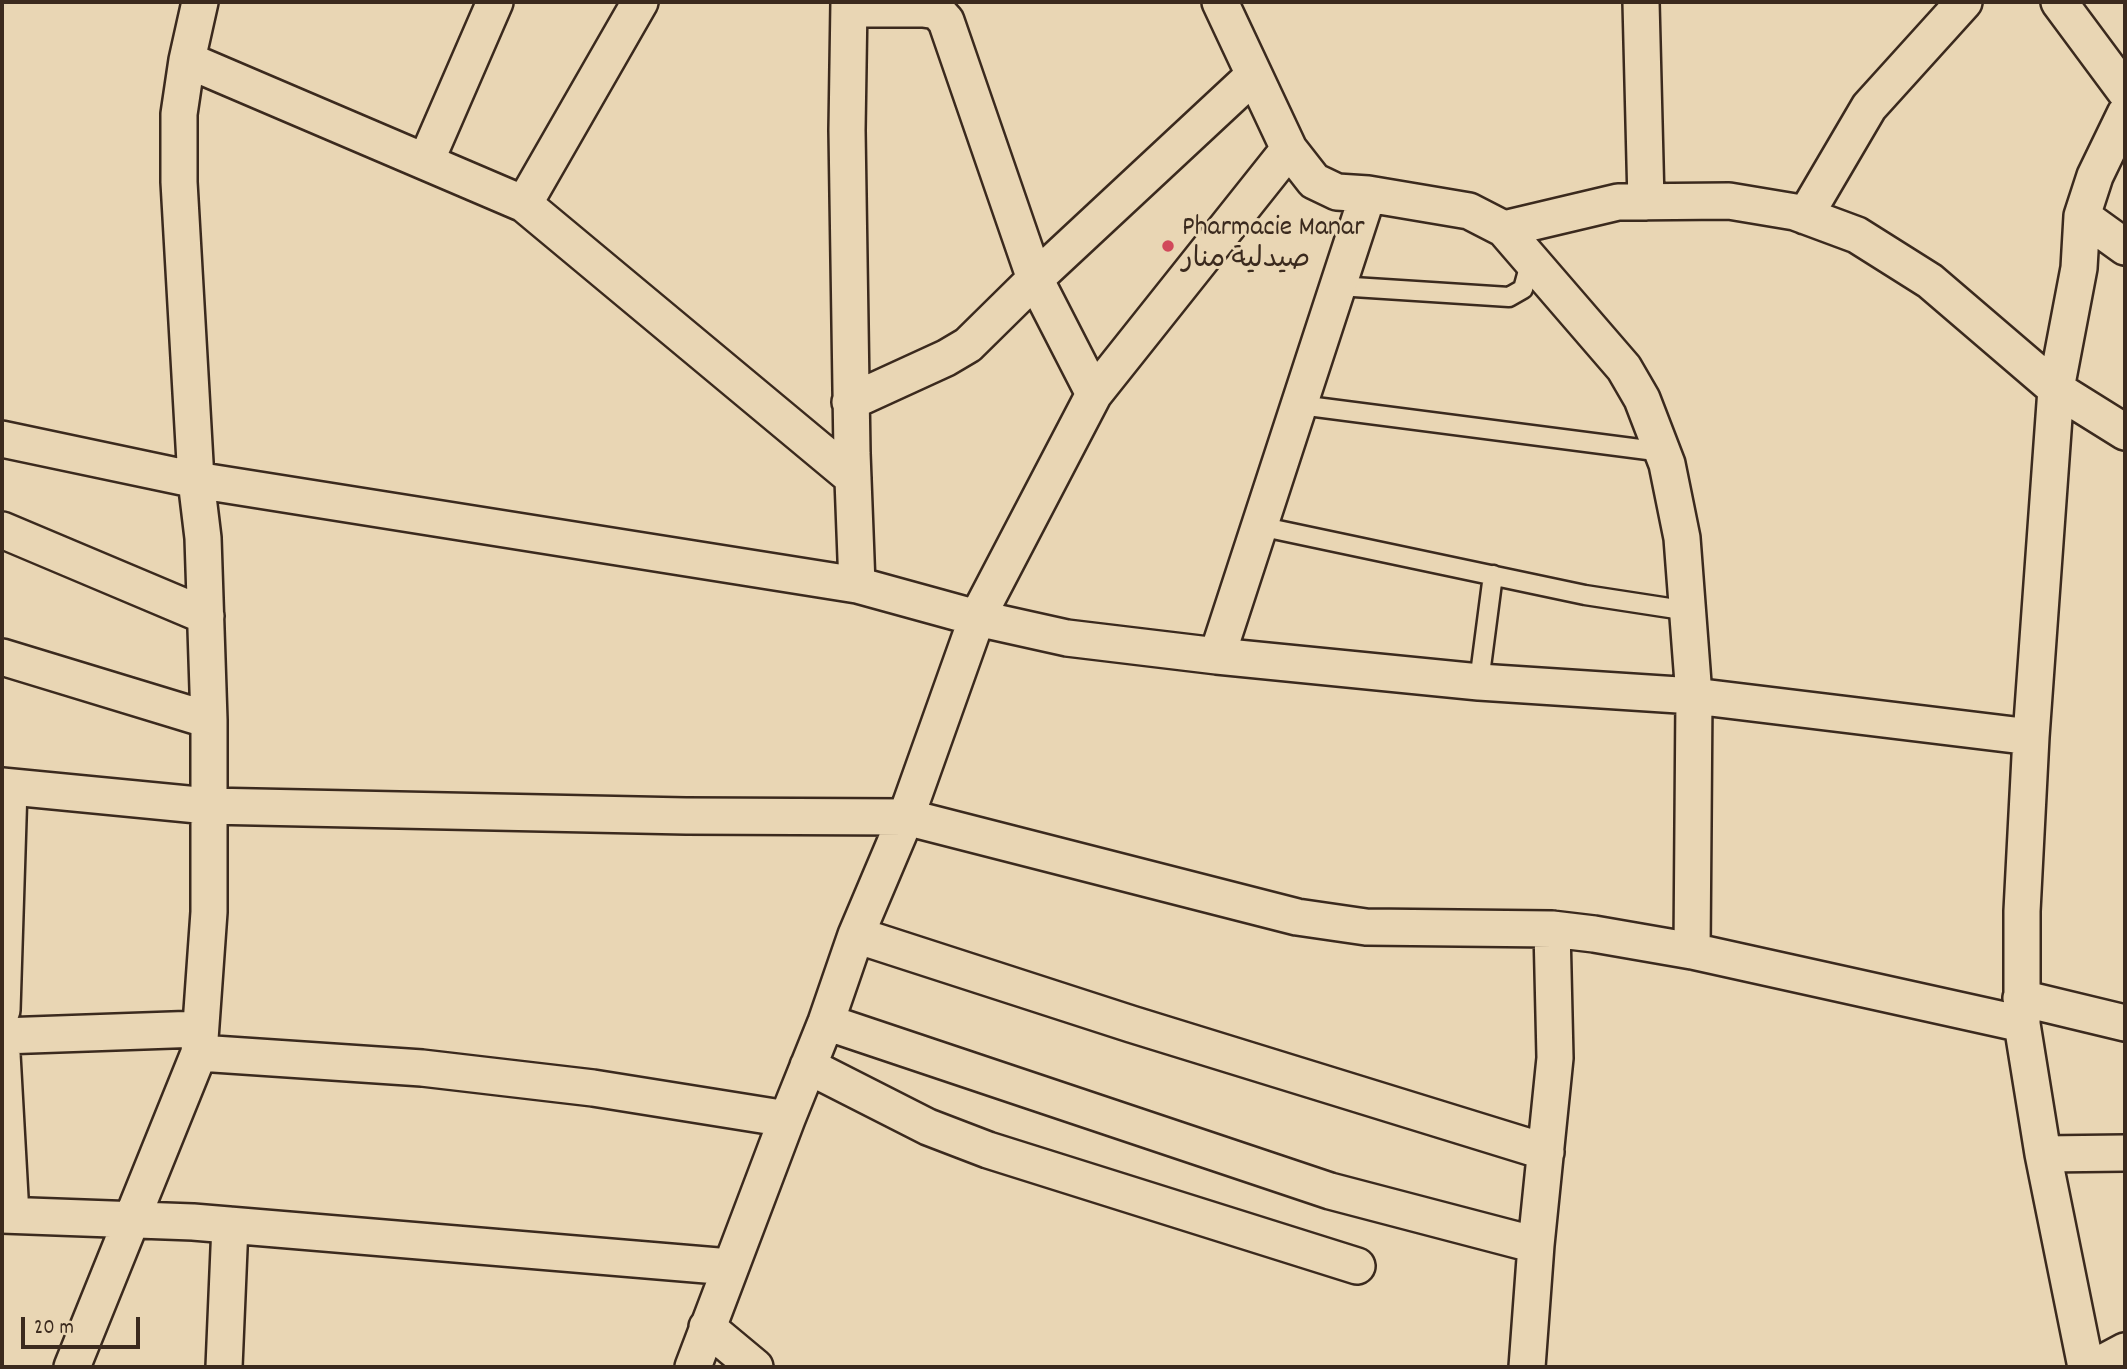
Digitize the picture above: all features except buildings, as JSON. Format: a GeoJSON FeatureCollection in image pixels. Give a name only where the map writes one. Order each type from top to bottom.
{"type":"FeatureCollection","features":[{"type":"Feature","properties":{"kind":"street"},"geometry":{"type":"LineString","coordinates":[[72,1367],[199,1041],[209,912],[209,720],[202,538],[178,182],[179,114],[200,2]]}},
{"type":"Feature","properties":{"kind":"street"},"geometry":{"type":"LineString","coordinates":[[426,161],[493,2]]}},
{"type":"Feature","properties":{"kind":"street"},"geometry":{"type":"LineString","coordinates":[[524,204],[640,2]]}},
{"type":"Feature","properties":{"kind":"street"},"geometry":{"type":"LineString","coordinates":[[1220,2],[1289,149],[1314,181],[1337,192],[1368,194],[1469,211],[1504,229],[1624,368],[1642,398],[1667,464],[1682,538],[1689,611],[1694,696],[1692,951]]}},
{"type":"Feature","properties":{"kind":"street"},"geometry":{"type":"LineString","coordinates":[[1641,2],[1646,202]]}},
{"type":"Feature","properties":{"kind":"street"},"geometry":{"type":"LineString","coordinates":[[1805,216],[1869,107],[1964,2]]}},
{"type":"Feature","properties":{"kind":"street"},"geometry":{"type":"LineString","coordinates":[[2059,2],[2125,91]]}},
{"type":"Feature","properties":{"kind":"street"},"geometry":{"type":"LineString","coordinates":[[857,585],[850,402],[847,130],[849,6],[923,9],[937,12],[946,21],[1035,279],[1094,394]]}},
{"type":"Feature","properties":{"kind":"street"},"geometry":{"type":"LineString","coordinates":[[187,60],[524,204],[853,478]]}},
{"type":"Feature","properties":{"kind":"street"},"geometry":{"type":"LineString","coordinates":[[850,402],[946,358],[968,345],[1254,75]]}},
{"type":"Feature","properties":{"kind":"street"},"geometry":{"type":"LineString","coordinates":[[2086,1367],[2043,1154],[2022,1011],[2022,911],[2031,737],[2056,389],[2080,268],[2082,216],[2095,176],[2125,114]]}},
{"type":"Feature","properties":{"kind":"street"},"geometry":{"type":"LineString","coordinates":[[693,1367],[787,1119],[827,1022],[856,935],[906,817],[977,618],[1094,394],[1289,149]]}},
{"type":"Feature","properties":{"kind":"street"},"geometry":{"type":"LineString","coordinates":[[1217,656],[1368,194]]}},
{"type":"Feature","properties":{"kind":"street"},"geometry":{"type":"LineString","coordinates":[[1504,229],[1618,202],[1729,201],[1796,212],[1857,235],[1930,281],[2056,389],[2125,432]]}},
{"type":"Feature","properties":{"kind":"street"},"geometry":{"type":"LineString","coordinates":[[2082,216],[2125,247]]}},
{"type":"Feature","properties":{"kind":"street"},"geometry":{"type":"LineString","coordinates":[[2,439],[196,480],[857,585],[977,618],[1067,638],[1479,682],[1694,696],[2031,737]]}},
{"type":"Feature","properties":{"kind":"street"},"geometry":{"type":"LineString","coordinates":[[2,530],[206,615]]}},
{"type":"Feature","properties":{"kind":"street"},"geometry":{"type":"LineString","coordinates":[[2,657],[209,720]]}},
{"type":"Feature","properties":{"kind":"street"},"geometry":{"type":"LineString","coordinates":[[2,1010],[5,787],[208,806],[673,816],[906,817],[1297,917],[1366,927],[1552,929],[1594,934],[2022,1011],[2125,1023]]}},
{"type":"Feature","properties":{"kind":"street"},"geometry":{"type":"LineString","coordinates":[[1527,1367],[1555,1058],[1552,929]]}},
{"type":"Feature","properties":{"kind":"street"},"geometry":{"type":"LineString","coordinates":[[856,935],[1131,1024],[1546,1152]]}},
{"type":"Feature","properties":{"kind":"street"},"geometry":{"type":"LineString","coordinates":[[827,1022],[1331,1191],[1536,1245]]}},
{"type":"Feature","properties":{"kind":"street"},"geometry":{"type":"LineString","coordinates":[[2,1036],[199,1041],[593,1088],[787,1119]]}},
{"type":"Feature","properties":{"kind":"street"},"geometry":{"type":"LineString","coordinates":[[2,1054],[6,1215],[230,1225],[730,1267]]}},
{"type":"Feature","properties":{"kind":"street"},"geometry":{"type":"LineString","coordinates":[[808,1066],[928,1126],[988,1150],[1357,1266]]}},
{"type":"Feature","properties":{"kind":"street"},"geometry":{"type":"LineString","coordinates":[[2043,1154],[2125,1153]]}},
{"type":"Feature","properties":{"kind":"street"},"geometry":{"type":"LineString","coordinates":[[223,1367],[230,1225]]}},
{"type":"Feature","properties":{"kind":"street"},"geometry":{"type":"LineString","coordinates":[[707,1326],[755,1367]]}},
{"type":"Feature","properties":{"kind":"street"},"geometry":{"type":"LineString","coordinates":[[2095,1367],[2125,1351]]}},
{"type":"Feature","properties":{"kind":"lane"},"geometry":{"type":"LineString","coordinates":[[1338,286],[1509,297],[1523,289],[1531,260]]}},
{"type":"Feature","properties":{"kind":"lane"},"geometry":{"type":"LineString","coordinates":[[1300,405],[1662,452]]}},
{"type":"Feature","properties":{"kind":"lane"},"geometry":{"type":"LineString","coordinates":[[1259,526],[1584,595],[1689,611]]}},
{"type":"Feature","properties":{"kind":"lane"},"geometry":{"type":"LineString","coordinates":[[1479,682],[1493,575]]}},
{"type":"Feature","properties":{"kind":"place","name":"Pharmacie Manar صيدلية منار"},"geometry":{"type":"Point","coordinates":[1168,246]}}]}
